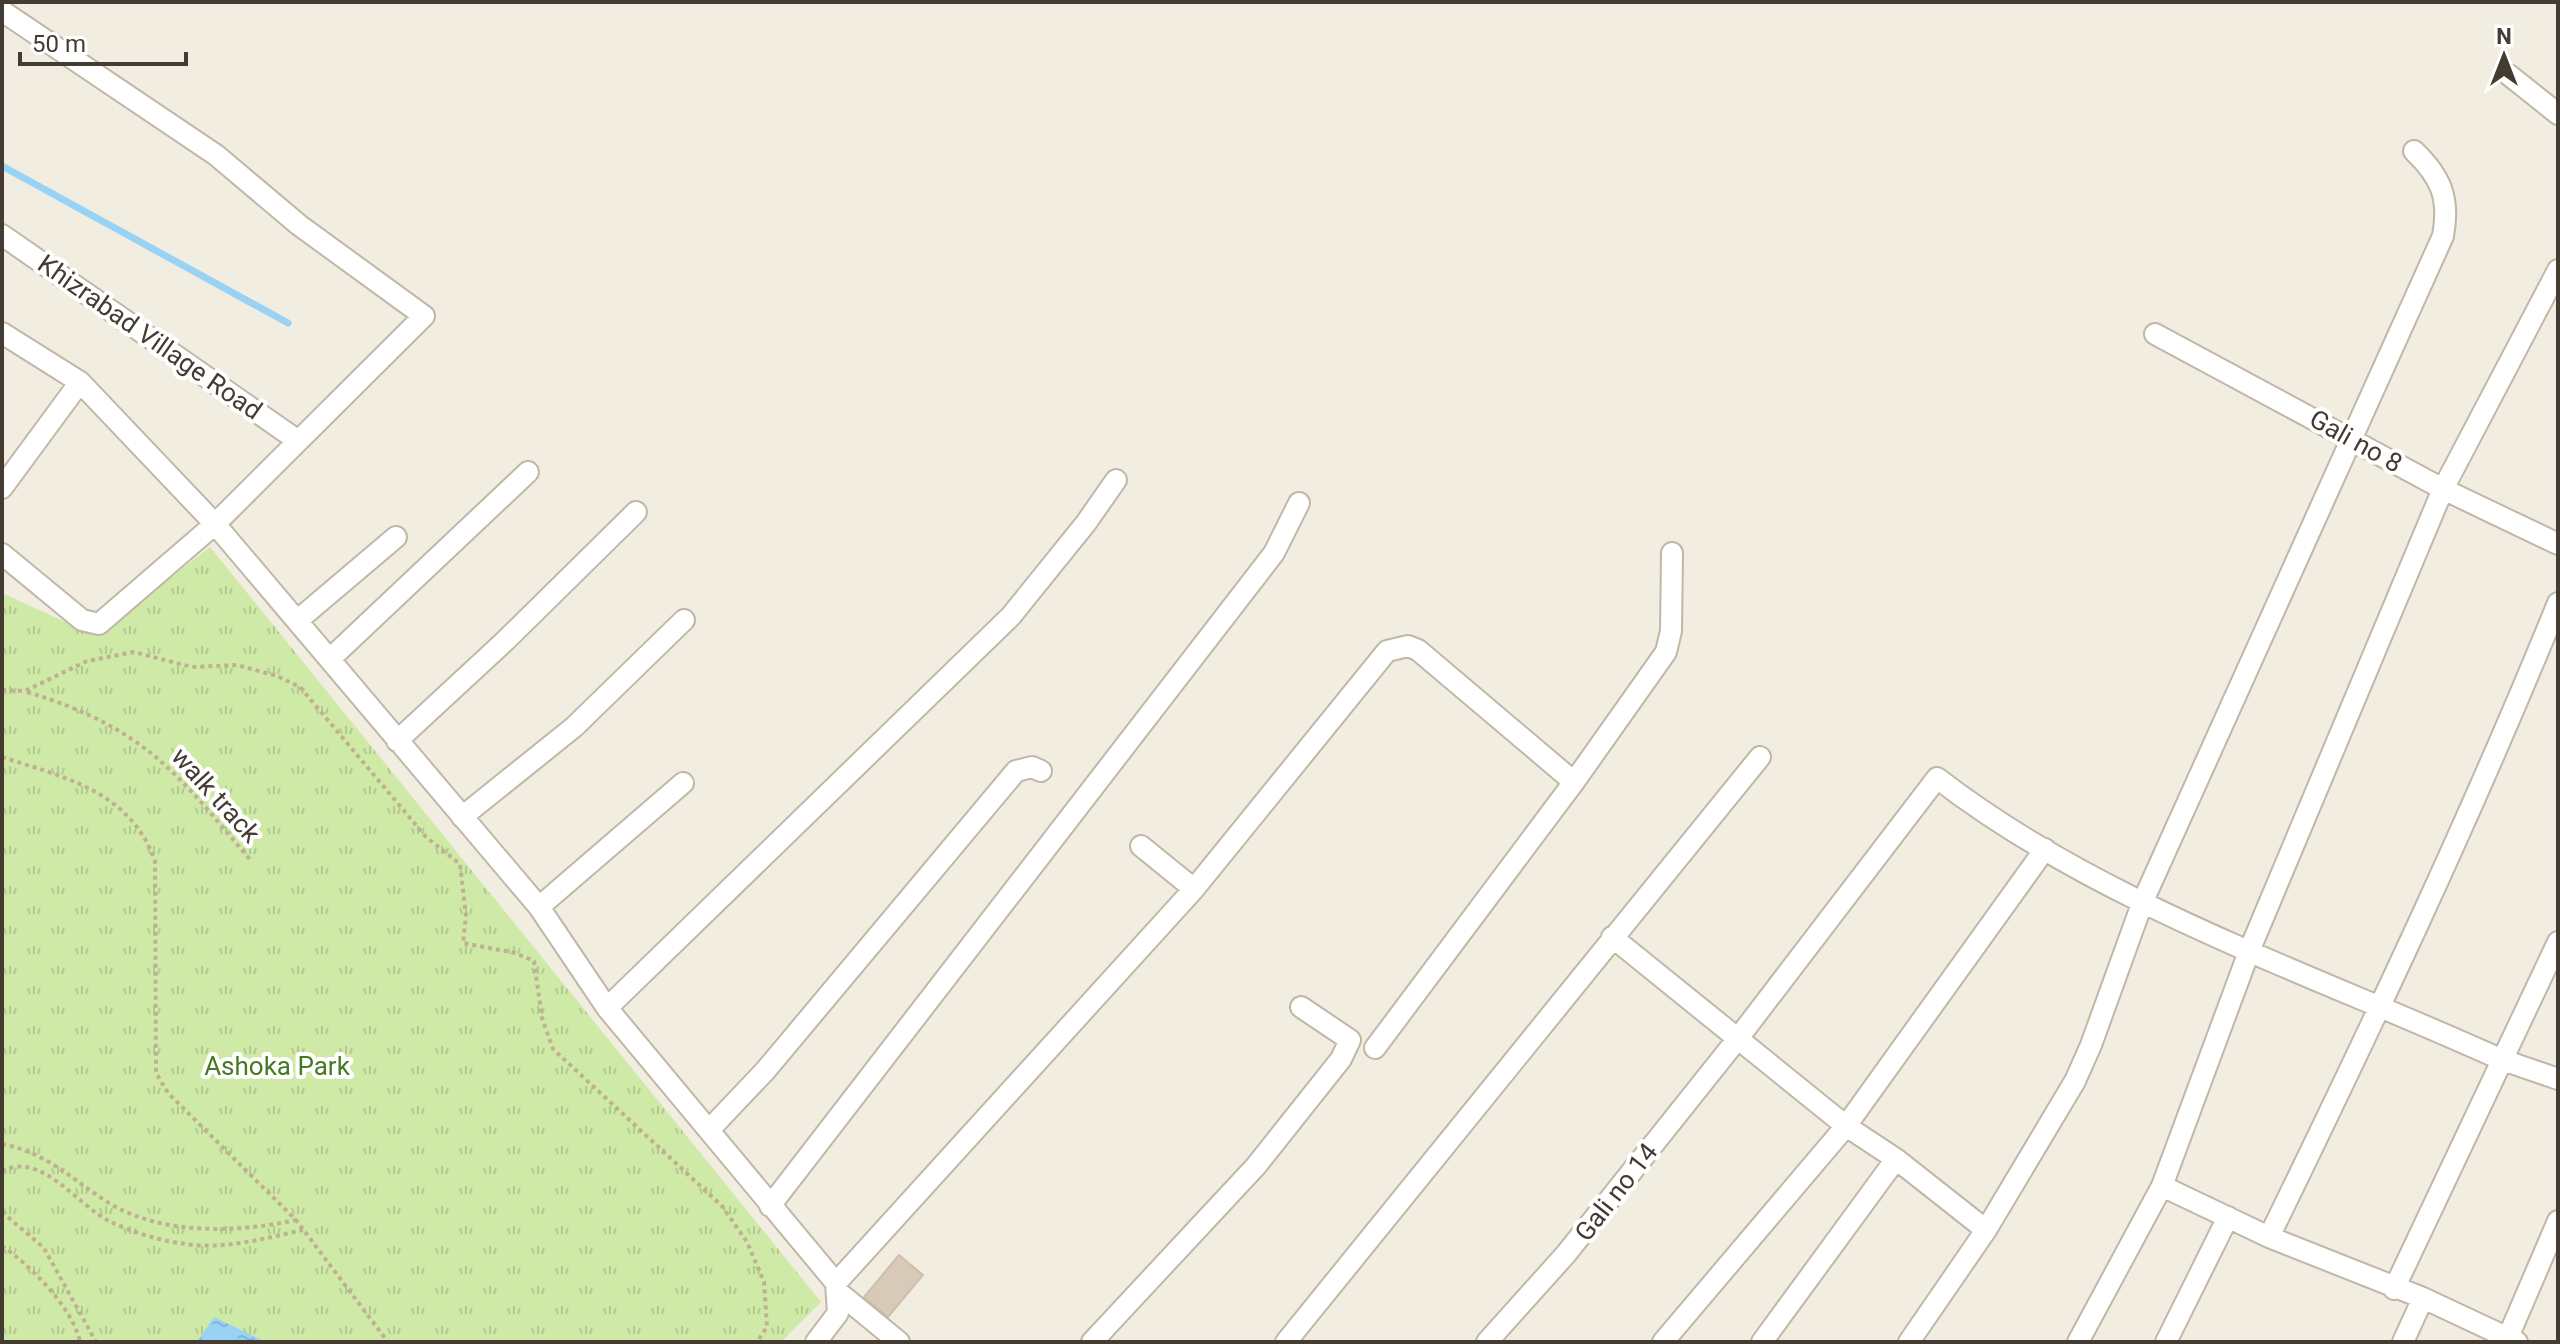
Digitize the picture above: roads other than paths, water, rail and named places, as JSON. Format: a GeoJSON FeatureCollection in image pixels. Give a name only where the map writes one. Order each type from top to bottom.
{"type":"FeatureCollection","features":[{"type":"Feature","properties":{"kind":"street"},"geometry":{"type":"LineString","coordinates":[[2,11],[216,155],[299,225],[424,316],[215,524],[99,624],[82,620],[2,554]]}},
{"type":"Feature","properties":{"kind":"street"},"geometry":{"type":"LineString","coordinates":[[2509,75],[2558,114]]}},
{"type":"Feature","properties":{"kind":"street"},"geometry":{"type":"LineString","coordinates":[[1909,1342],[1986,1230],[2075,1081],[2143,901],[2443,236],[2447,207],[2444,192],[2432,168],[2414,151]]}},
{"type":"Feature","properties":{"kind":"street","name":"Khizrabad Village Road"},"geometry":{"type":"LineString","coordinates":[[2,235],[297,440]]}},
{"type":"Feature","properties":{"kind":"street"},"geometry":{"type":"LineString","coordinates":[[2078,1342],[2162,1186],[2250,949],[2443,489],[2558,270]]}},
{"type":"Feature","properties":{"kind":"street"},"geometry":{"type":"LineString","coordinates":[[2,333],[80,382],[215,524],[539,907],[607,1008],[837,1288],[899,1342]]}},
{"type":"Feature","properties":{"kind":"street","name":"Gali no 8"},"geometry":{"type":"LineString","coordinates":[[2155,334],[2443,489],[2558,544]]}},
{"type":"Feature","properties":{"kind":"street"},"geometry":{"type":"LineString","coordinates":[[2,488],[80,382]]}},
{"type":"Feature","properties":{"kind":"street"},"geometry":{"type":"LineString","coordinates":[[331,658],[528,472]]}},
{"type":"Feature","properties":{"kind":"street"},"geometry":{"type":"LineString","coordinates":[[607,1008],[1011,616],[1086,523],[1116,480]]}},
{"type":"Feature","properties":{"kind":"street"},"geometry":{"type":"LineString","coordinates":[[770,1206],[1274,553],[1299,503]]}},
{"type":"Feature","properties":{"kind":"street"},"geometry":{"type":"LineString","coordinates":[[397,741],[506,640],[636,512]]}},
{"type":"Feature","properties":{"kind":"street"},"geometry":{"type":"LineString","coordinates":[[298,620],[396,537]]}},
{"type":"Feature","properties":{"kind":"street"},"geometry":{"type":"LineString","coordinates":[[1375,1048],[1574,782],[1666,652],[1671,631],[1672,553]]}},
{"type":"Feature","properties":{"kind":"street"},"geometry":{"type":"LineString","coordinates":[[2269,1237],[2382,1005],[2505,733],[2558,603]]}},
{"type":"Feature","properties":{"kind":"street"},"geometry":{"type":"LineString","coordinates":[[462,817],[574,727],[684,620]]}},
{"type":"Feature","properties":{"kind":"street"},"geometry":{"type":"LineString","coordinates":[[816,1342],[836,1318],[837,1288],[1194,889],[1378,659],[1398,647],[1418,650],[1574,782]]}},
{"type":"Feature","properties":{"kind":"street"},"geometry":{"type":"LineString","coordinates":[[1286,1342],[1760,757]]}},
{"type":"Feature","properties":{"kind":"street"},"geometry":{"type":"LineString","coordinates":[[709,1130],[765,1071],[1016,771],[1032,767],[1041,771]]}},
{"type":"Feature","properties":{"kind":"street","name":"Gali no 14"},"geometry":{"type":"LineString","coordinates":[[1487,1342],[1566,1254],[1739,1037],[1937,778],[2045,849]]}},
{"type":"Feature","properties":{"kind":"street"},"geometry":{"type":"LineString","coordinates":[[539,907],[683,783]]}},
{"type":"Feature","properties":{"kind":"street"},"geometry":{"type":"LineString","coordinates":[[1141,846],[1194,889]]}},
{"type":"Feature","properties":{"kind":"street"},"geometry":{"type":"LineString","coordinates":[[1663,1342],[1846,1126],[2045,849],[2143,901],[2250,949],[2500,1059],[2558,1079]]}},
{"type":"Feature","properties":{"kind":"street"},"geometry":{"type":"LineString","coordinates":[[1612,937],[1846,1126],[1896,1159],[1986,1230]]}},
{"type":"Feature","properties":{"kind":"street"},"geometry":{"type":"LineString","coordinates":[[2394,1289],[2500,1059],[2558,942]]}},
{"type":"Feature","properties":{"kind":"street"},"geometry":{"type":"LineString","coordinates":[[1092,1342],[1256,1166],[1341,1059],[1350,1040],[1301,1007]]}},
{"type":"Feature","properties":{"kind":"street"},"geometry":{"type":"LineString","coordinates":[[1762,1342],[1896,1159]]}},
{"type":"Feature","properties":{"kind":"street"},"geometry":{"type":"LineString","coordinates":[[2162,1186],[2269,1237],[2423,1298],[2510,1341],[2558,1221]]}},
{"type":"Feature","properties":{"kind":"street"},"geometry":{"type":"LineString","coordinates":[[2166,1342],[2228,1217]]}},
{"type":"Feature","properties":{"kind":"street"},"geometry":{"type":"LineString","coordinates":[[2403,1342],[2423,1298]]}},
{"type":"Feature","properties":{"kind":"water"},"geometry":{"type":"Polygon","coordinates":[[[214,1317],[266,1342],[197,1342],[214,1317]]]}},
{"type":"Feature","properties":{"kind":"waterway"},"geometry":{"type":"LineString","coordinates":[[2,166],[288,323]]}},
{"type":"Feature","properties":{"kind":"park label","name":"Ashoka Park"},"geometry":{"type":"Point","coordinates":[277,1066]}}]}
